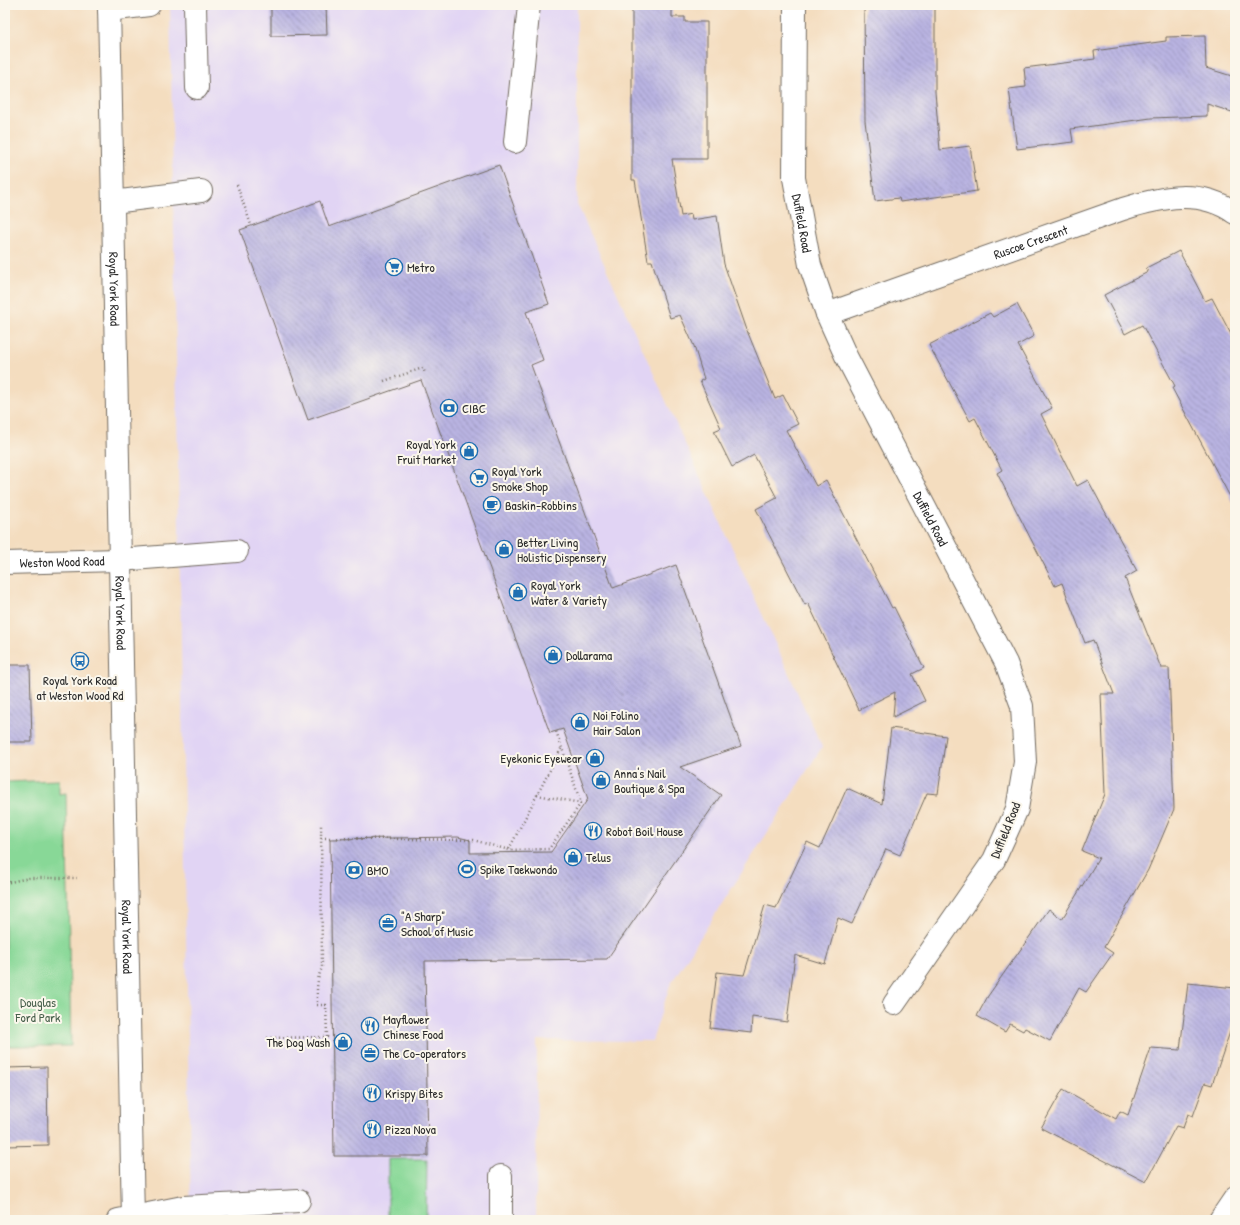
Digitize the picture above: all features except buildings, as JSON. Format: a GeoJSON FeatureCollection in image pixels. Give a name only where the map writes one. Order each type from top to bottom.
{"type":"FeatureCollection","features":[{"type":"Feature","properties":{"kind":"street"},"geometry":{"type":"LineString","coordinates":[[109,8],[149,5]]}},
{"type":"Feature","properties":{"kind":"street"},"geometry":{"type":"LineString","coordinates":[[195,5],[197,88]]}},
{"type":"Feature","properties":{"kind":"street"},"geometry":{"type":"LineString","coordinates":[[515,142],[529,5]]}},
{"type":"Feature","properties":{"kind":"street","name":"Duffield Road"},"geometry":{"type":"LineString","coordinates":[[795,5],[794,178],[810,265],[827,314],[846,356],[1006,663],[1022,706],[1025,762],[1017,809],[994,860],[894,1004]]}},
{"type":"Feature","properties":{"kind":"street","name":"Royal York Road"},"geometry":{"type":"LineString","coordinates":[[109,8],[119,560],[127,838],[128,1219]]}},
{"type":"Feature","properties":{"kind":"street"},"geometry":{"type":"LineString","coordinates":[[113,202],[201,191]]}},
{"type":"Feature","properties":{"kind":"street","name":"Ruscoe Crescent"},"geometry":{"type":"LineString","coordinates":[[827,314],[1157,198],[1193,197],[1226,207],[1235,213]]}},
{"type":"Feature","properties":{"kind":"street","name":"Weston Wood Road"},"geometry":{"type":"LineString","coordinates":[[5,562],[119,560],[237,551]]}},
{"type":"Feature","properties":{"kind":"street"},"geometry":{"type":"LineString","coordinates":[[501,1176],[501,1220]]}},
{"type":"Feature","properties":{"kind":"street"},"geometry":{"type":"LineString","coordinates":[[1220,1220],[1235,1198]]}},
{"type":"Feature","properties":{"kind":"street"},"geometry":{"type":"LineString","coordinates":[[128,1219],[183,1207],[299,1201]]}},
{"type":"Feature","properties":{"kind":"path"},"geometry":{"type":"LineString","coordinates":[[237,186],[251,225]]}},
{"type":"Feature","properties":{"kind":"path"},"geometry":{"type":"LineString","coordinates":[[384,381],[423,368],[425,373]]}},
{"type":"Feature","properties":{"kind":"path"},"geometry":{"type":"LineString","coordinates":[[556,731],[581,803]]}},
{"type":"Feature","properties":{"kind":"path"},"geometry":{"type":"LineString","coordinates":[[509,850],[562,747]]}},
{"type":"Feature","properties":{"kind":"path"},"geometry":{"type":"LineString","coordinates":[[537,795],[581,803]]}},
{"type":"Feature","properties":{"kind":"path"},"geometry":{"type":"LineString","coordinates":[[321,838],[473,840],[509,850],[549,849],[581,803]]}},
{"type":"Feature","properties":{"kind":"path"},"geometry":{"type":"LineString","coordinates":[[267,1038],[327,1037],[326,1005],[317,1005],[317,978],[322,968],[321,824]]}},
{"type":"Feature","properties":{"kind":"path"},"geometry":{"type":"LineString","coordinates":[[5,883],[29,878],[77,878]]}},
{"type":"Feature","properties":{"kind":"shaded area"},"geometry":{"type":"Polygon","coordinates":[[[170,5],[577,5],[577,204],[822,747],[670,985],[652,1041],[537,1040],[536,1220],[191,1220],[170,5]]]}},
{"type":"Feature","properties":{"kind":"green space","name":"Douglas Ford Park"},"geometry":{"type":"Polygon","coordinates":[[[59,780],[59,794],[66,793],[71,1046],[5,1046],[5,782],[59,780]]]}},
{"type":"Feature","properties":{"kind":"green space"},"geometry":{"type":"Polygon","coordinates":[[[388,1159],[427,1159],[426,1220],[388,1220],[388,1159]]]}},
{"type":"Feature","properties":{"kind":"place","name":"Metro"},"geometry":{"type":"Point","coordinates":[394,267]}},
{"type":"Feature","properties":{"kind":"place","name":"CIBC"},"geometry":{"type":"Point","coordinates":[449,408]}},
{"type":"Feature","properties":{"kind":"place","name":"Royal York Fruit Market"},"geometry":{"type":"Point","coordinates":[469,451]}},
{"type":"Feature","properties":{"kind":"place","name":"Royal York Smoke Shop"},"geometry":{"type":"Point","coordinates":[479,478]}},
{"type":"Feature","properties":{"kind":"place","name":"Baskin-Robbins"},"geometry":{"type":"Point","coordinates":[492,505]}},
{"type":"Feature","properties":{"kind":"place","name":"Better Living Holistic Dispensery"},"geometry":{"type":"Point","coordinates":[504,549]}},
{"type":"Feature","properties":{"kind":"place","name":"Royal York Water & Variety"},"geometry":{"type":"Point","coordinates":[518,592]}},
{"type":"Feature","properties":{"kind":"place","name":"Dollarama"},"geometry":{"type":"Point","coordinates":[553,655]}},
{"type":"Feature","properties":{"kind":"place","name":"Royal York Road at Weston Wood Rd"},"geometry":{"type":"Point","coordinates":[80,661]}},
{"type":"Feature","properties":{"kind":"place","name":"Noi Folino Hair Salon"},"geometry":{"type":"Point","coordinates":[580,722]}},
{"type":"Feature","properties":{"kind":"place","name":"Eyekonic Eyewear"},"geometry":{"type":"Point","coordinates":[595,758]}},
{"type":"Feature","properties":{"kind":"place","name":"Anna's Nail Boutique & Spa"},"geometry":{"type":"Point","coordinates":[601,780]}},
{"type":"Feature","properties":{"kind":"place","name":"Robot Boil House"},"geometry":{"type":"Point","coordinates":[593,831]}},
{"type":"Feature","properties":{"kind":"place","name":"Telus"},"geometry":{"type":"Point","coordinates":[573,857]}},
{"type":"Feature","properties":{"kind":"place","name":"Spike Taekwondo"},"geometry":{"type":"Point","coordinates":[467,869]}},
{"type":"Feature","properties":{"kind":"place","name":"BMO"},"geometry":{"type":"Point","coordinates":[354,870]}},
{"type":"Feature","properties":{"kind":"place","name":"\"A Sharp\" School of Music"},"geometry":{"type":"Point","coordinates":[388,923]}},
{"type":"Feature","properties":{"kind":"place","name":"Mayflower Chinese Food"},"geometry":{"type":"Point","coordinates":[370,1026]}},
{"type":"Feature","properties":{"kind":"place","name":"The Dog Wash"},"geometry":{"type":"Point","coordinates":[343,1042]}},
{"type":"Feature","properties":{"kind":"place","name":"The Co-operators"},"geometry":{"type":"Point","coordinates":[370,1053]}},
{"type":"Feature","properties":{"kind":"place","name":"Krispy Bites"},"geometry":{"type":"Point","coordinates":[372,1093]}},
{"type":"Feature","properties":{"kind":"place","name":"Pizza Nova"},"geometry":{"type":"Point","coordinates":[372,1129]}}]}
